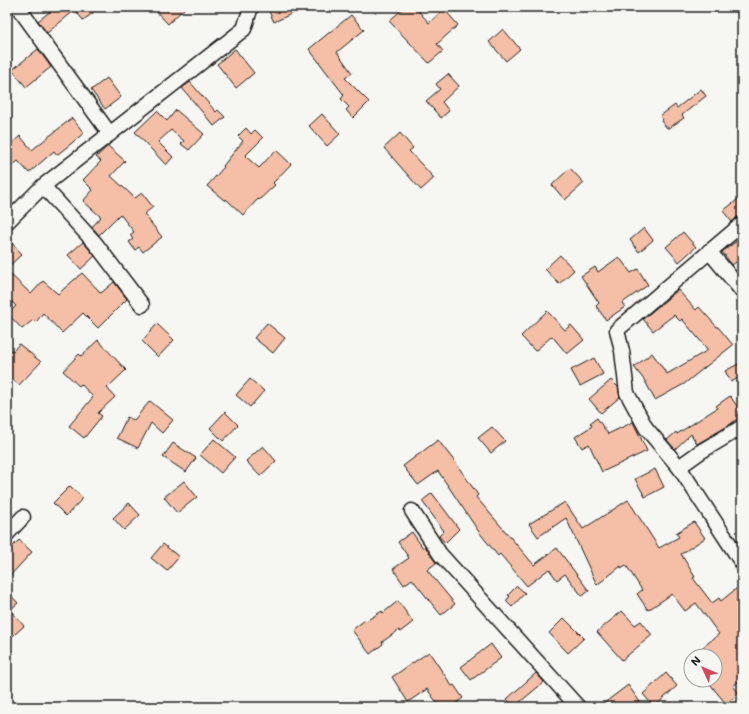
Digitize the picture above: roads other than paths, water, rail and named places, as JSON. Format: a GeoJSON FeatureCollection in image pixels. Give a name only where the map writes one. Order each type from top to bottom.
{"type":"FeatureCollection","features":[{"type":"Feature","properties":{"kind":"street"},"geometry":{"type":"LineString","coordinates":[[18,7],[110,134]]}},
{"type":"Feature","properties":{"kind":"street"},"geometry":{"type":"LineString","coordinates":[[8,219],[42,186],[244,29],[251,7]]}},
{"type":"Feature","properties":{"kind":"street"},"geometry":{"type":"LineString","coordinates":[[42,186],[95,243],[142,305]]}},
{"type":"Feature","properties":{"kind":"street"},"geometry":{"type":"LineString","coordinates":[[742,224],[617,330],[622,351],[627,393],[646,428],[679,468],[742,563]]}},
{"type":"Feature","properties":{"kind":"street"},"geometry":{"type":"LineString","coordinates":[[709,251],[742,291]]}},
{"type":"Feature","properties":{"kind":"street"},"geometry":{"type":"LineString","coordinates":[[679,468],[700,452],[742,427]]}},
{"type":"Feature","properties":{"kind":"street"},"geometry":{"type":"LineString","coordinates":[[412,511],[440,554],[578,707]]}},
{"type":"Feature","properties":{"kind":"street"},"geometry":{"type":"LineString","coordinates":[[7,534],[23,517]]}}]}
